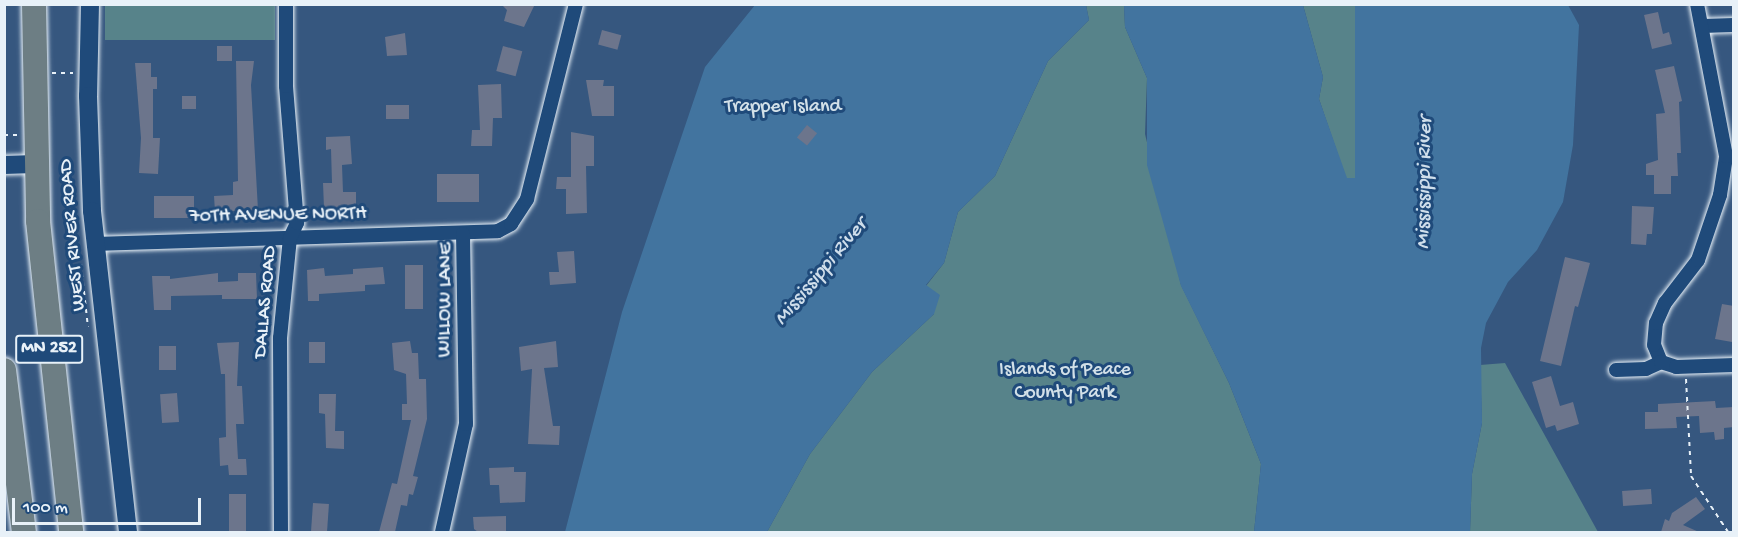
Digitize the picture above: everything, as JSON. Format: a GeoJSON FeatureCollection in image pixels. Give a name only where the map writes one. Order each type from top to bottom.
{"type":"FeatureCollection","features":[{"type":"Feature","properties":{"kind":"highway","name":"MN 252"},"geometry":{"type":"LineString","coordinates":[[34,4],[35,164],[44,299],[70,532]]}},
{"type":"Feature","properties":{"kind":"highway","name":"MN 252"},"geometry":{"type":"LineString","coordinates":[[4,370],[24,532]]}},
{"type":"Feature","properties":{"kind":"street","name":"WEST RIVER ROAD"},"geometry":{"type":"LineString","coordinates":[[90,4],[88,116],[94,244],[128,532]]}},
{"type":"Feature","properties":{"kind":"street","name":"DALLAS ROAD"},"geometry":{"type":"LineString","coordinates":[[281,532],[280,338],[290,238],[297,223],[286,86],[286,4]]}},
{"type":"Feature","properties":{"kind":"street","name":"WILLOW LANE"},"geometry":{"type":"LineString","coordinates":[[442,532],[466,424],[463,234],[498,231],[521,213],[576,4]]}},
{"type":"Feature","properties":{"kind":"street"},"geometry":{"type":"LineString","coordinates":[[1661,362],[1654,345],[1656,323],[1665,303],[1698,260],[1729,176],[1697,4]]}},
{"type":"Feature","properties":{"kind":"street"},"geometry":{"type":"LineString","coordinates":[[1702,26],[1734,25]]}},
{"type":"Feature","properties":{"kind":"street"},"geometry":{"type":"LineString","coordinates":[[4,165],[35,164]]}},
{"type":"Feature","properties":{"kind":"street","name":"70TH AVENUE NORTH"},"geometry":{"type":"LineString","coordinates":[[94,244],[463,234]]}},
{"type":"Feature","properties":{"kind":"street"},"geometry":{"type":"LineString","coordinates":[[1616,370],[1646,369],[1661,362],[1685,367],[1734,365]]}},
{"type":"Feature","properties":{"kind":"path"},"geometry":{"type":"LineString","coordinates":[[1685,367],[1691,476],[1728,532]]}},
{"type":"Feature","properties":{"kind":"green space"},"geometry":{"type":"Polygon","coordinates":[[[105,5],[275,5],[275,40],[105,40],[105,5]]]}},
{"type":"Feature","properties":{"kind":"green space","name":"Islands of Peace County Park"},"geometry":{"type":"Polygon","coordinates":[[[1086,5],[1124,5],[1125,27],[1147,78],[1145,134],[1181,285],[1229,383],[1261,464],[1254,532],[767,532],[810,454],[872,372],[934,314],[926,286],[944,263],[958,212],[995,176],[1048,61],[1089,20],[1086,5]]]}},
{"type":"Feature","properties":{"kind":"green space"},"geometry":{"type":"Polygon","coordinates":[[[1303,5],[1355,5],[1355,178],[1346,178],[1319,99],[1323,77],[1303,5]]]}},
{"type":"Feature","properties":{"kind":"green space"},"geometry":{"type":"Polygon","coordinates":[[[1505,363],[1598,532],[1470,532],[1472,474],[1482,423],[1480,365],[1505,363]]]}},
{"type":"Feature","properties":{"kind":"water","name":"Mississippi River"},"geometry":{"type":"Polygon","coordinates":[[[755,5],[1086,5],[1089,20],[1048,61],[995,176],[958,212],[944,263],[926,285],[940,295],[934,314],[872,372],[810,454],[767,532],[565,532],[622,312],[705,67],[755,5]]]}},
{"type":"Feature","properties":{"kind":"water","name":"Mississippi River"},"geometry":{"type":"Polygon","coordinates":[[[1124,5],[1303,5],[1323,77],[1319,99],[1347,178],[1355,178],[1355,5],[1568,5],[1579,25],[1573,145],[1563,202],[1537,250],[1508,282],[1486,323],[1481,348],[1482,423],[1472,474],[1470,532],[1254,532],[1261,464],[1229,383],[1181,286],[1147,165],[1147,78],[1125,27],[1124,5]]]}},
{"type":"Feature","properties":{"kind":"building"},"geometry":{"type":"Polygon","coordinates":[[[501,4],[535,4],[524,27],[504,21],[507,10],[501,4]]]}},
{"type":"Feature","properties":{"kind":"building"},"geometry":{"type":"Polygon","coordinates":[[[1658,12],[1663,34],[1669,32],[1672,44],[1652,49],[1644,15],[1658,12]]]}},
{"type":"Feature","properties":{"kind":"building"},"geometry":{"type":"Polygon","coordinates":[[[602,30],[621,35],[617,50],[598,44],[602,30]]]}},
{"type":"Feature","properties":{"kind":"building"},"geometry":{"type":"Polygon","coordinates":[[[405,33],[407,55],[387,56],[385,37],[405,33]]]}},
{"type":"Feature","properties":{"kind":"building"},"geometry":{"type":"Polygon","coordinates":[[[217,46],[232,46],[232,61],[217,61],[217,46]]]}},
{"type":"Feature","properties":{"kind":"building"},"geometry":{"type":"Polygon","coordinates":[[[503,46],[522,51],[516,76],[496,71],[503,46]]]}},
{"type":"Feature","properties":{"kind":"building"},"geometry":{"type":"Polygon","coordinates":[[[236,61],[254,61],[251,85],[258,210],[215,212],[214,196],[233,195],[233,182],[238,181],[236,61]]]}},
{"type":"Feature","properties":{"kind":"building"},"geometry":{"type":"Polygon","coordinates":[[[135,63],[151,63],[151,77],[157,77],[157,89],[153,89],[153,138],[160,138],[158,174],[139,173],[141,138],[135,63]]]}},
{"type":"Feature","properties":{"kind":"building"},"geometry":{"type":"Polygon","coordinates":[[[1674,66],[1682,101],[1679,102],[1681,153],[1677,153],[1678,176],[1671,176],[1671,194],[1654,194],[1654,175],[1646,175],[1646,164],[1658,160],[1656,114],[1665,113],[1655,70],[1674,66]]]}},
{"type":"Feature","properties":{"kind":"building"},"geometry":{"type":"Polygon","coordinates":[[[586,80],[604,80],[603,86],[614,86],[614,116],[592,116],[586,80]]]}},
{"type":"Feature","properties":{"kind":"building"},"geometry":{"type":"Polygon","coordinates":[[[501,84],[502,118],[493,118],[492,146],[471,146],[472,130],[480,130],[478,85],[501,84]]]}},
{"type":"Feature","properties":{"kind":"building"},"geometry":{"type":"Polygon","coordinates":[[[182,96],[196,96],[196,109],[182,109],[182,96]]]}},
{"type":"Feature","properties":{"kind":"building"},"geometry":{"type":"Polygon","coordinates":[[[386,105],[409,105],[409,119],[386,119],[386,105]]]}},
{"type":"Feature","properties":{"kind":"building"},"geometry":{"type":"Polygon","coordinates":[[[807,125],[817,133],[807,146],[797,137],[807,125]]]}},
{"type":"Feature","properties":{"kind":"building"},"geometry":{"type":"Polygon","coordinates":[[[571,132],[594,136],[594,166],[586,166],[587,213],[566,214],[566,189],[556,189],[557,177],[571,177],[571,132]]]}},
{"type":"Feature","properties":{"kind":"building"},"geometry":{"type":"Polygon","coordinates":[[[350,136],[352,164],[342,165],[343,192],[356,192],[356,207],[324,208],[323,183],[332,183],[331,149],[326,150],[326,137],[350,136]]]}},
{"type":"Feature","properties":{"kind":"building"},"geometry":{"type":"Polygon","coordinates":[[[437,174],[479,174],[479,202],[437,202],[437,174]]]}},
{"type":"Feature","properties":{"kind":"building"},"geometry":{"type":"Polygon","coordinates":[[[154,196],[194,196],[194,218],[154,218],[154,196]]]}},
{"type":"Feature","properties":{"kind":"building"},"geometry":{"type":"Polygon","coordinates":[[[1632,206],[1654,207],[1652,234],[1647,234],[1646,245],[1631,244],[1632,206]]]}},
{"type":"Feature","properties":{"kind":"building"},"geometry":{"type":"Polygon","coordinates":[[[574,251],[576,283],[550,285],[549,272],[559,272],[557,252],[574,251]]]}},
{"type":"Feature","properties":{"kind":"building"},"geometry":{"type":"Polygon","coordinates":[[[1565,257],[1590,263],[1578,307],[1575,306],[1561,366],[1540,361],[1565,257]]]}},
{"type":"Feature","properties":{"kind":"building"},"geometry":{"type":"Polygon","coordinates":[[[405,265],[423,265],[423,309],[405,309],[405,265]]]}},
{"type":"Feature","properties":{"kind":"building"},"geometry":{"type":"Polygon","coordinates":[[[383,267],[385,284],[365,285],[365,291],[319,294],[319,301],[308,301],[307,270],[324,268],[325,276],[353,274],[353,269],[383,267]]]}},
{"type":"Feature","properties":{"kind":"building"},"geometry":{"type":"Polygon","coordinates":[[[218,273],[218,282],[238,281],[238,273],[256,273],[257,299],[222,299],[222,295],[171,296],[171,310],[154,310],[152,276],[170,276],[170,279],[218,273]]]}},
{"type":"Feature","properties":{"kind":"building"},"geometry":{"type":"Polygon","coordinates":[[[1722,304],[1734,306],[1732,342],[1715,339],[1722,304]]]}},
{"type":"Feature","properties":{"kind":"building"},"geometry":{"type":"Polygon","coordinates":[[[410,341],[412,353],[418,353],[419,379],[426,379],[427,419],[413,476],[418,477],[413,495],[409,494],[407,506],[401,505],[395,532],[379,532],[392,483],[397,484],[411,420],[402,420],[402,404],[407,404],[406,374],[394,370],[392,343],[410,341]]]}},
{"type":"Feature","properties":{"kind":"building"},"geometry":{"type":"Polygon","coordinates":[[[556,341],[558,367],[544,368],[553,426],[560,426],[559,445],[528,444],[532,369],[521,371],[519,347],[556,341]]]}},
{"type":"Feature","properties":{"kind":"building"},"geometry":{"type":"Polygon","coordinates":[[[239,342],[237,386],[242,386],[244,424],[236,424],[238,459],[246,459],[247,475],[229,475],[228,465],[220,466],[219,438],[226,437],[225,374],[221,374],[217,343],[239,342]]]}},
{"type":"Feature","properties":{"kind":"building"},"geometry":{"type":"Polygon","coordinates":[[[309,342],[325,342],[325,363],[309,363],[309,342]]]}},
{"type":"Feature","properties":{"kind":"building"},"geometry":{"type":"Polygon","coordinates":[[[159,346],[176,346],[176,370],[159,370],[159,346]]]}},
{"type":"Feature","properties":{"kind":"building"},"geometry":{"type":"Polygon","coordinates":[[[1551,376],[1560,406],[1573,402],[1579,424],[1557,431],[1555,425],[1546,428],[1532,382],[1551,376]]]}},
{"type":"Feature","properties":{"kind":"building"},"geometry":{"type":"Polygon","coordinates":[[[177,393],[179,422],[162,423],[160,394],[177,393]]]}},
{"type":"Feature","properties":{"kind":"building"},"geometry":{"type":"Polygon","coordinates":[[[319,394],[336,394],[335,431],[344,431],[344,449],[326,448],[325,414],[319,413],[319,394]]]}},
{"type":"Feature","properties":{"kind":"building"},"geometry":{"type":"Polygon","coordinates":[[[1715,401],[1716,408],[1734,407],[1734,427],[1724,428],[1724,439],[1715,440],[1714,432],[1700,433],[1699,416],[1676,417],[1677,428],[1645,429],[1645,412],[1658,412],[1658,404],[1715,401]]]}},
{"type":"Feature","properties":{"kind":"building"},"geometry":{"type":"Polygon","coordinates":[[[514,467],[514,472],[526,472],[525,502],[500,503],[499,485],[490,485],[489,468],[514,467]]]}},
{"type":"Feature","properties":{"kind":"building"},"geometry":{"type":"Polygon","coordinates":[[[1651,489],[1652,504],[1623,506],[1622,491],[1651,489]]]}},
{"type":"Feature","properties":{"kind":"building"},"geometry":{"type":"Polygon","coordinates":[[[229,494],[246,494],[246,532],[229,532],[229,494]]]}},
{"type":"Feature","properties":{"kind":"building"},"geometry":{"type":"Polygon","coordinates":[[[1696,497],[1705,509],[1683,525],[1699,532],[1661,532],[1665,519],[1669,521],[1672,513],[1696,497]]]}},
{"type":"Feature","properties":{"kind":"building"},"geometry":{"type":"Polygon","coordinates":[[[313,503],[329,504],[327,532],[311,531],[313,503]]]}},
{"type":"Feature","properties":{"kind":"building"},"geometry":{"type":"Polygon","coordinates":[[[506,516],[506,532],[478,532],[474,529],[473,517],[506,516]]]}},
{"type":"Feature","properties":{"kind":"park label","name":"Trapper Island"},"geometry":{"type":"Point","coordinates":[783,107]}}]}
